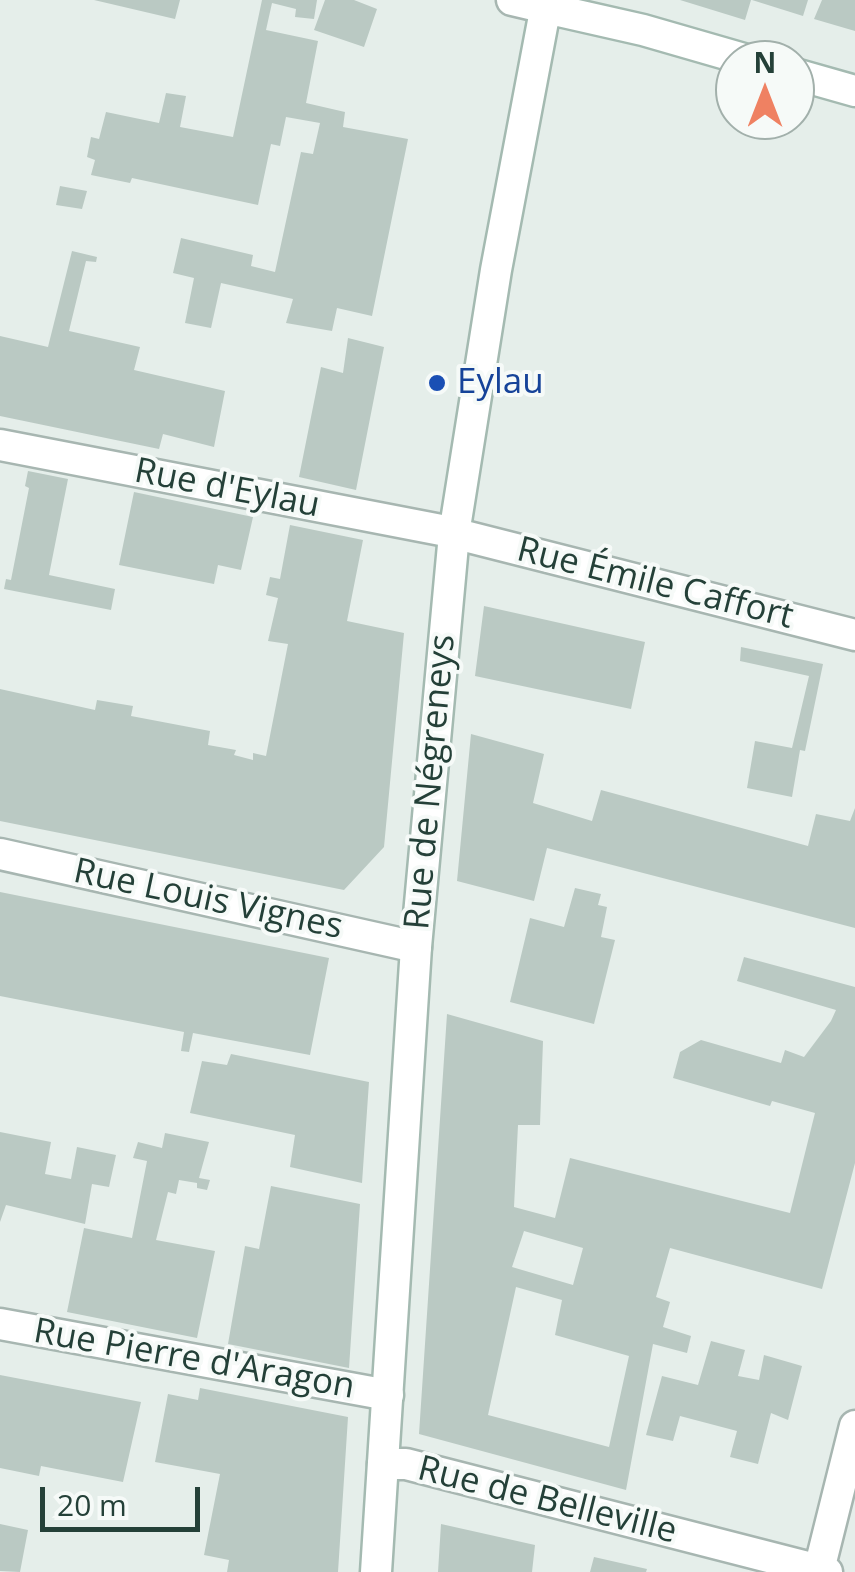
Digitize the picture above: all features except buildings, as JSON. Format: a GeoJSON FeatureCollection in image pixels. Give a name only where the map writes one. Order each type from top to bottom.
{"type":"FeatureCollection","features":[{"type":"Feature","properties":{"kind":"street"},"geometry":{"type":"LineString","coordinates":[[512,0],[546,4],[715,51]]}},
{"type":"Feature","properties":{"kind":"street","name":"Rue de Négreneys"},"geometry":{"type":"LineString","coordinates":[[376,1572],[416,946],[454,534],[496,270],[546,4]]}},
{"type":"Feature","properties":{"kind":"street"},"geometry":{"type":"LineString","coordinates":[[815,80],[855,91]]}},
{"type":"Feature","properties":{"kind":"street","name":"Rue d'Eylau"},"geometry":{"type":"LineString","coordinates":[[0,445],[454,534]]}},
{"type":"Feature","properties":{"kind":"street","name":"Rue Émile Caffort"},"geometry":{"type":"LineString","coordinates":[[454,534],[855,635]]}},
{"type":"Feature","properties":{"kind":"street","name":"Rue Louis Vignes"},"geometry":{"type":"LineString","coordinates":[[0,854],[416,946]]}},
{"type":"Feature","properties":{"kind":"street","name":"Rue Pierre d'Aragon"},"geometry":{"type":"LineString","coordinates":[[0,1324],[388,1396]]}},
{"type":"Feature","properties":{"kind":"street"},"geometry":{"type":"LineString","coordinates":[[823,1571],[855,1426]]}},
{"type":"Feature","properties":{"kind":"street","name":"Rue de Belleville"},"geometry":{"type":"LineString","coordinates":[[383,1464],[406,1464],[823,1571]]}},
{"type":"Feature","properties":{"kind":"place","name":"Eylau"},"geometry":{"type":"Point","coordinates":[437,383]}}]}
